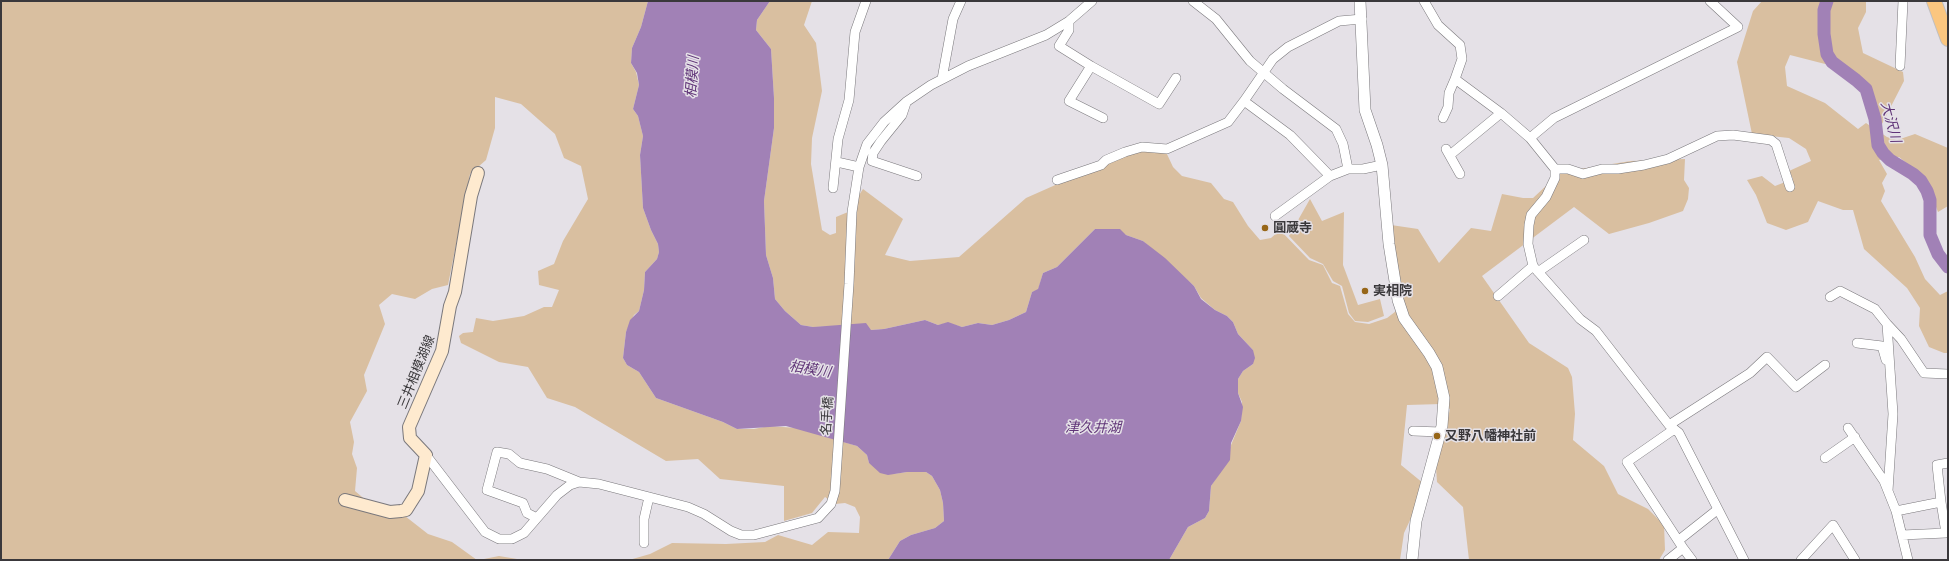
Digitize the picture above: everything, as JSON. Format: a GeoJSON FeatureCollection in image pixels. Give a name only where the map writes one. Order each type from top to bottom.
{"type":"FeatureCollection","features":[{"type":"Feature","properties":{"kind":"highway"},"geometry":{"type":"LineString","coordinates":[[1934,1],[1948,39]]}},
{"type":"Feature","properties":{"kind":"main road","name":"三井相模湖線"},"geometry":{"type":"LineString","coordinates":[[426,455],[410,438],[410,427],[442,351],[450,306],[455,292],[471,196],[478,173]]}},
{"type":"Feature","properties":{"kind":"main road"},"geometry":{"type":"LineString","coordinates":[[345,500],[390,512],[406,510],[418,492],[426,455]]}},
{"type":"Feature","properties":{"kind":"street"},"geometry":{"type":"LineString","coordinates":[[833,188],[837,162],[838,139],[849,100],[856,32],[866,1]]}},
{"type":"Feature","properties":{"kind":"street"},"geometry":{"type":"LineString","coordinates":[[942,79],[953,19],[961,1]]}},
{"type":"Feature","properties":{"kind":"street","name":"名手橋"},"geometry":{"type":"LineString","coordinates":[[537,518],[527,513],[522,503],[487,490],[497,452],[509,454],[520,463],[547,469],[579,482],[599,484],[696,510],[736,534],[754,535],[818,518],[831,504],[836,478],[849,284],[852,212],[859,167],[863,153],[873,136],[884,122],[906,102],[942,79],[968,66],[1046,35],[1069,20],[1092,1]]}},
{"type":"Feature","properties":{"kind":"street"},"geometry":{"type":"LineString","coordinates":[[1193,1],[1216,19],[1250,61],[1283,89],[1336,129],[1343,144],[1348,169]]}},
{"type":"Feature","properties":{"kind":"street"},"geometry":{"type":"LineString","coordinates":[[1360,1],[1365,110],[1378,145],[1382,165],[1389,244],[1398,300],[1404,318],[1429,352],[1437,367],[1444,398],[1441,432],[1416,521],[1412,560]]}},
{"type":"Feature","properties":{"kind":"street"},"geometry":{"type":"LineString","coordinates":[[1424,1],[1438,25],[1460,45],[1462,59],[1449,93],[1448,107],[1443,118]]}},
{"type":"Feature","properties":{"kind":"street"},"geometry":{"type":"LineString","coordinates":[[1530,138],[1554,118],[1738,27],[1710,1]]}},
{"type":"Feature","properties":{"kind":"street"},"geometry":{"type":"LineString","coordinates":[[1900,66],[1903,1]]}},
{"type":"Feature","properties":{"kind":"street"},"geometry":{"type":"LineString","coordinates":[[1057,180],[1101,165],[1106,160],[1142,147],[1167,149],[1228,122],[1272,59],[1288,47],[1339,21],[1362,19]]}},
{"type":"Feature","properties":{"kind":"street"},"geometry":{"type":"LineString","coordinates":[[1069,20],[1070,30],[1059,46],[1091,66],[1159,104],[1176,78]]}},
{"type":"Feature","properties":{"kind":"street"},"geometry":{"type":"LineString","coordinates":[[1091,66],[1070,101],[1103,118]]}},
{"type":"Feature","properties":{"kind":"street"},"geometry":{"type":"LineString","coordinates":[[1455,79],[1501,113],[1530,138],[1555,169],[1555,178],[1546,197],[1531,215],[1529,225],[1528,244],[1536,269],[1580,319],[1596,331],[1671,428],[1679,433],[1740,559]]}},
{"type":"Feature","properties":{"kind":"street"},"geometry":{"type":"LineString","coordinates":[[1244,101],[1290,135],[1330,176]]}},
{"type":"Feature","properties":{"kind":"street"},"geometry":{"type":"LineString","coordinates":[[906,102],[902,115],[873,153],[872,161],[917,176]]}},
{"type":"Feature","properties":{"kind":"street"},"geometry":{"type":"LineString","coordinates":[[1460,174],[1448,152],[1501,113]]}},
{"type":"Feature","properties":{"kind":"street"},"geometry":{"type":"LineString","coordinates":[[1555,169],[1568,169],[1583,174],[1602,169],[1618,169],[1644,165],[1668,159],[1717,136],[1733,135],[1771,140],[1776,144],[1790,187]]}},
{"type":"Feature","properties":{"kind":"street"},"geometry":{"type":"LineString","coordinates":[[837,162],[859,167]]}},
{"type":"Feature","properties":{"kind":"street"},"geometry":{"type":"LineString","coordinates":[[1275,216],[1330,176],[1348,169],[1363,169],[1382,165]]}},
{"type":"Feature","properties":{"kind":"street"},"geometry":{"type":"LineString","coordinates":[[1498,296],[1536,269],[1584,240]]}},
{"type":"Feature","properties":{"kind":"street"},"geometry":{"type":"LineString","coordinates":[[1830,297],[1840,290],[1875,309],[1901,339],[1924,373],[1948,374]]}},
{"type":"Feature","properties":{"kind":"street"},"geometry":{"type":"LineString","coordinates":[[1887,324],[1894,414],[1888,490]]}},
{"type":"Feature","properties":{"kind":"street"},"geometry":{"type":"LineString","coordinates":[[1858,343],[1882,346],[1888,365],[1891,368]]}},
{"type":"Feature","properties":{"kind":"street"},"geometry":{"type":"LineString","coordinates":[[1692,560],[1627,462],[1671,428],[1750,373],[1767,357],[1796,387],[1825,365]]}},
{"type":"Feature","properties":{"kind":"street"},"geometry":{"type":"LineString","coordinates":[[1848,428],[1884,481],[1896,511],[1908,560]]}},
{"type":"Feature","properties":{"kind":"street"},"geometry":{"type":"LineString","coordinates":[[1413,431],[1441,432]]}},
{"type":"Feature","properties":{"kind":"street"},"geometry":{"type":"LineString","coordinates":[[1825,458],[1855,437]]}},
{"type":"Feature","properties":{"kind":"street"},"geometry":{"type":"LineString","coordinates":[[426,455],[485,532],[491,537],[504,540],[516,538],[524,533],[563,489],[579,482]]}},
{"type":"Feature","properties":{"kind":"street"},"geometry":{"type":"LineString","coordinates":[[1902,536],[1946,533],[1937,465],[1948,463]]}},
{"type":"Feature","properties":{"kind":"street"},"geometry":{"type":"LineString","coordinates":[[644,543],[644,519],[649,497]]}},
{"type":"Feature","properties":{"kind":"street"},"geometry":{"type":"LineString","coordinates":[[1896,511],[1941,502]]}},
{"type":"Feature","properties":{"kind":"street"},"geometry":{"type":"LineString","coordinates":[[1668,560],[1681,544],[1717,510]]}},
{"type":"Feature","properties":{"kind":"street"},"geometry":{"type":"LineString","coordinates":[[1801,560],[1833,525],[1852,559]]}},
{"type":"Feature","properties":{"kind":"shaded area"},"geometry":{"type":"Polygon","coordinates":[[[1,1],[648,1],[641,27],[632,48],[631,63],[636,72],[639,85],[633,109],[638,116],[643,136],[640,155],[643,208],[658,244],[659,252],[657,259],[645,272],[644,290],[639,311],[634,315],[626,332],[623,358],[627,365],[639,372],[656,398],[723,422],[737,429],[754,429],[769,426],[797,428],[857,446],[867,455],[869,463],[893,474],[926,472],[932,476],[940,490],[943,503],[944,521],[935,528],[911,535],[900,541],[888,560],[629,560],[650,554],[672,543],[726,544],[765,542],[778,535],[812,545],[828,532],[859,533],[860,517],[855,507],[845,503],[835,504],[825,497],[812,513],[784,521],[784,486],[720,479],[698,459],[666,461],[575,407],[547,398],[528,367],[499,362],[461,343],[459,336],[463,333],[473,332],[476,318],[493,321],[524,316],[544,307],[552,307],[559,290],[539,285],[538,271],[554,264],[563,241],[588,199],[581,166],[564,158],[555,134],[521,104],[495,97],[495,128],[486,160],[470,174],[448,285],[432,289],[415,299],[392,294],[379,305],[385,324],[364,375],[367,391],[350,422],[354,442],[352,454],[357,468],[355,491],[368,502],[405,516],[428,534],[452,542],[477,560],[1,560],[1,1]]]}},
{"type":"Feature","properties":{"kind":"shaded area"},"geometry":{"type":"Polygon","coordinates":[[[770,1],[812,1],[804,25],[816,43],[822,91],[812,138],[811,164],[822,230],[830,235],[836,233],[836,217],[848,212],[863,189],[903,219],[885,255],[910,261],[959,257],[1026,198],[1123,155],[1145,150],[1166,152],[1173,167],[1182,176],[1211,183],[1224,199],[1233,202],[1248,226],[1260,240],[1271,238],[1280,230],[1309,260],[1323,265],[1332,283],[1340,286],[1348,314],[1355,322],[1369,324],[1387,318],[1404,305],[1391,225],[1418,229],[1439,263],[1471,228],[1491,231],[1502,194],[1523,198],[1533,198],[1561,172],[1631,161],[1685,159],[1684,180],[1689,188],[1688,199],[1683,211],[1649,223],[1609,234],[1574,207],[1482,276],[1529,343],[1568,368],[1572,377],[1575,414],[1573,440],[1604,466],[1618,494],[1648,509],[1664,525],[1665,550],[1659,560],[1469,560],[1463,507],[1437,482],[1436,467],[1450,409],[1441,404],[1407,405],[1401,465],[1423,483],[1412,516],[1404,533],[1400,560],[1169,560],[1188,527],[1205,518],[1209,511],[1211,486],[1219,474],[1241,421],[1242,402],[1238,393],[1238,379],[1243,371],[1253,364],[1253,350],[1238,334],[1233,322],[1227,316],[1215,310],[1201,298],[1194,286],[1143,241],[1126,235],[1095,229],[1057,267],[1043,273],[1038,290],[1032,292],[1026,312],[1009,320],[992,325],[978,323],[962,327],[948,323],[938,325],[925,320],[884,329],[871,330],[849,326],[813,327],[801,325],[785,311],[775,299],[773,278],[766,255],[764,201],[774,128],[774,98],[771,49],[756,30],[757,20],[770,1]]]}},
{"type":"Feature","properties":{"kind":"shaded area"},"geometry":{"type":"Polygon","coordinates":[[[1762,1],[1866,1],[1866,12],[1858,28],[1863,53],[1903,72],[1904,81],[1882,124],[1868,115],[1868,86],[1844,66],[1829,65],[1790,55],[1785,67],[1787,86],[1825,103],[1858,129],[1866,123],[1887,137],[1897,140],[1915,134],[1948,148],[1948,206],[1938,212],[1925,178],[1899,157],[1879,160],[1887,174],[1882,183],[1885,191],[1881,201],[1915,257],[1925,279],[1940,295],[1948,291],[1948,353],[1944,353],[1929,347],[1919,326],[1920,308],[1907,288],[1864,249],[1853,210],[1843,210],[1818,201],[1808,222],[1786,230],[1767,223],[1756,195],[1747,180],[1762,176],[1775,186],[1793,179],[1789,171],[1811,161],[1806,149],[1789,138],[1752,134],[1737,62],[1753,11],[1762,1]]]}},
{"type":"Feature","properties":{"kind":"shaded area"},"geometry":{"type":"Polygon","coordinates":[[[1310,199],[1322,221],[1344,212],[1343,265],[1358,305],[1380,299],[1384,316],[1368,322],[1355,321],[1349,313],[1342,286],[1333,281],[1323,264],[1310,258],[1289,236],[1310,199]]]}},
{"type":"Feature","properties":{"kind":"shaded area"},"geometry":{"type":"Polygon","coordinates":[[[499,556],[523,560],[479,560],[499,556]]]}},
{"type":"Feature","properties":{"kind":"water","name":"津久井湖"},"geometry":{"type":"Polygon","coordinates":[[[648,1],[770,1],[757,20],[756,30],[771,49],[774,98],[774,128],[764,201],[766,255],[773,278],[775,299],[785,311],[801,325],[813,327],[866,323],[871,330],[884,329],[925,320],[938,325],[948,322],[962,327],[978,323],[992,325],[1009,320],[1026,312],[1032,292],[1038,289],[1043,273],[1057,267],[1095,229],[1120,229],[1126,235],[1143,241],[1165,258],[1194,286],[1201,299],[1215,310],[1227,316],[1233,322],[1238,334],[1253,350],[1255,358],[1253,364],[1243,371],[1238,379],[1238,393],[1243,407],[1241,421],[1231,443],[1230,460],[1211,486],[1209,511],[1205,518],[1188,527],[1169,560],[888,560],[900,541],[911,535],[935,528],[944,521],[943,503],[940,490],[932,476],[926,472],[907,472],[888,475],[880,473],[869,463],[867,455],[857,446],[786,426],[737,429],[723,422],[656,398],[639,372],[627,365],[623,358],[626,332],[630,320],[639,311],[644,290],[645,272],[657,259],[659,252],[658,244],[643,208],[640,155],[643,136],[638,116],[633,109],[639,85],[637,73],[631,63],[632,48],[641,27],[648,1]]]}},
{"type":"Feature","properties":{"kind":"waterway","name":"大沢川"},"geometry":{"type":"LineString","coordinates":[[1827,1],[1824,10],[1824,34],[1827,54],[1832,62],[1866,89],[1875,119],[1878,145],[1883,153],[1890,160],[1913,174],[1921,181],[1927,191],[1930,200],[1930,235],[1938,254],[1948,267]]}},
{"type":"Feature","properties":{"kind":"place","name":"圓蔵寺"},"geometry":{"type":"Point","coordinates":[1265,228]}},
{"type":"Feature","properties":{"kind":"place","name":"実相院"},"geometry":{"type":"Point","coordinates":[1365,291]}},
{"type":"Feature","properties":{"kind":"place","name":"又野八幡神社前"},"geometry":{"type":"Point","coordinates":[1437,436]}},
{"type":"Feature","properties":{"kind":"water label","name":"相模川"},"geometry":{"type":"Point","coordinates":[692,77]}},
{"type":"Feature","properties":{"kind":"water label","name":"相模川"},"geometry":{"type":"Point","coordinates":[810,369]}}]}
